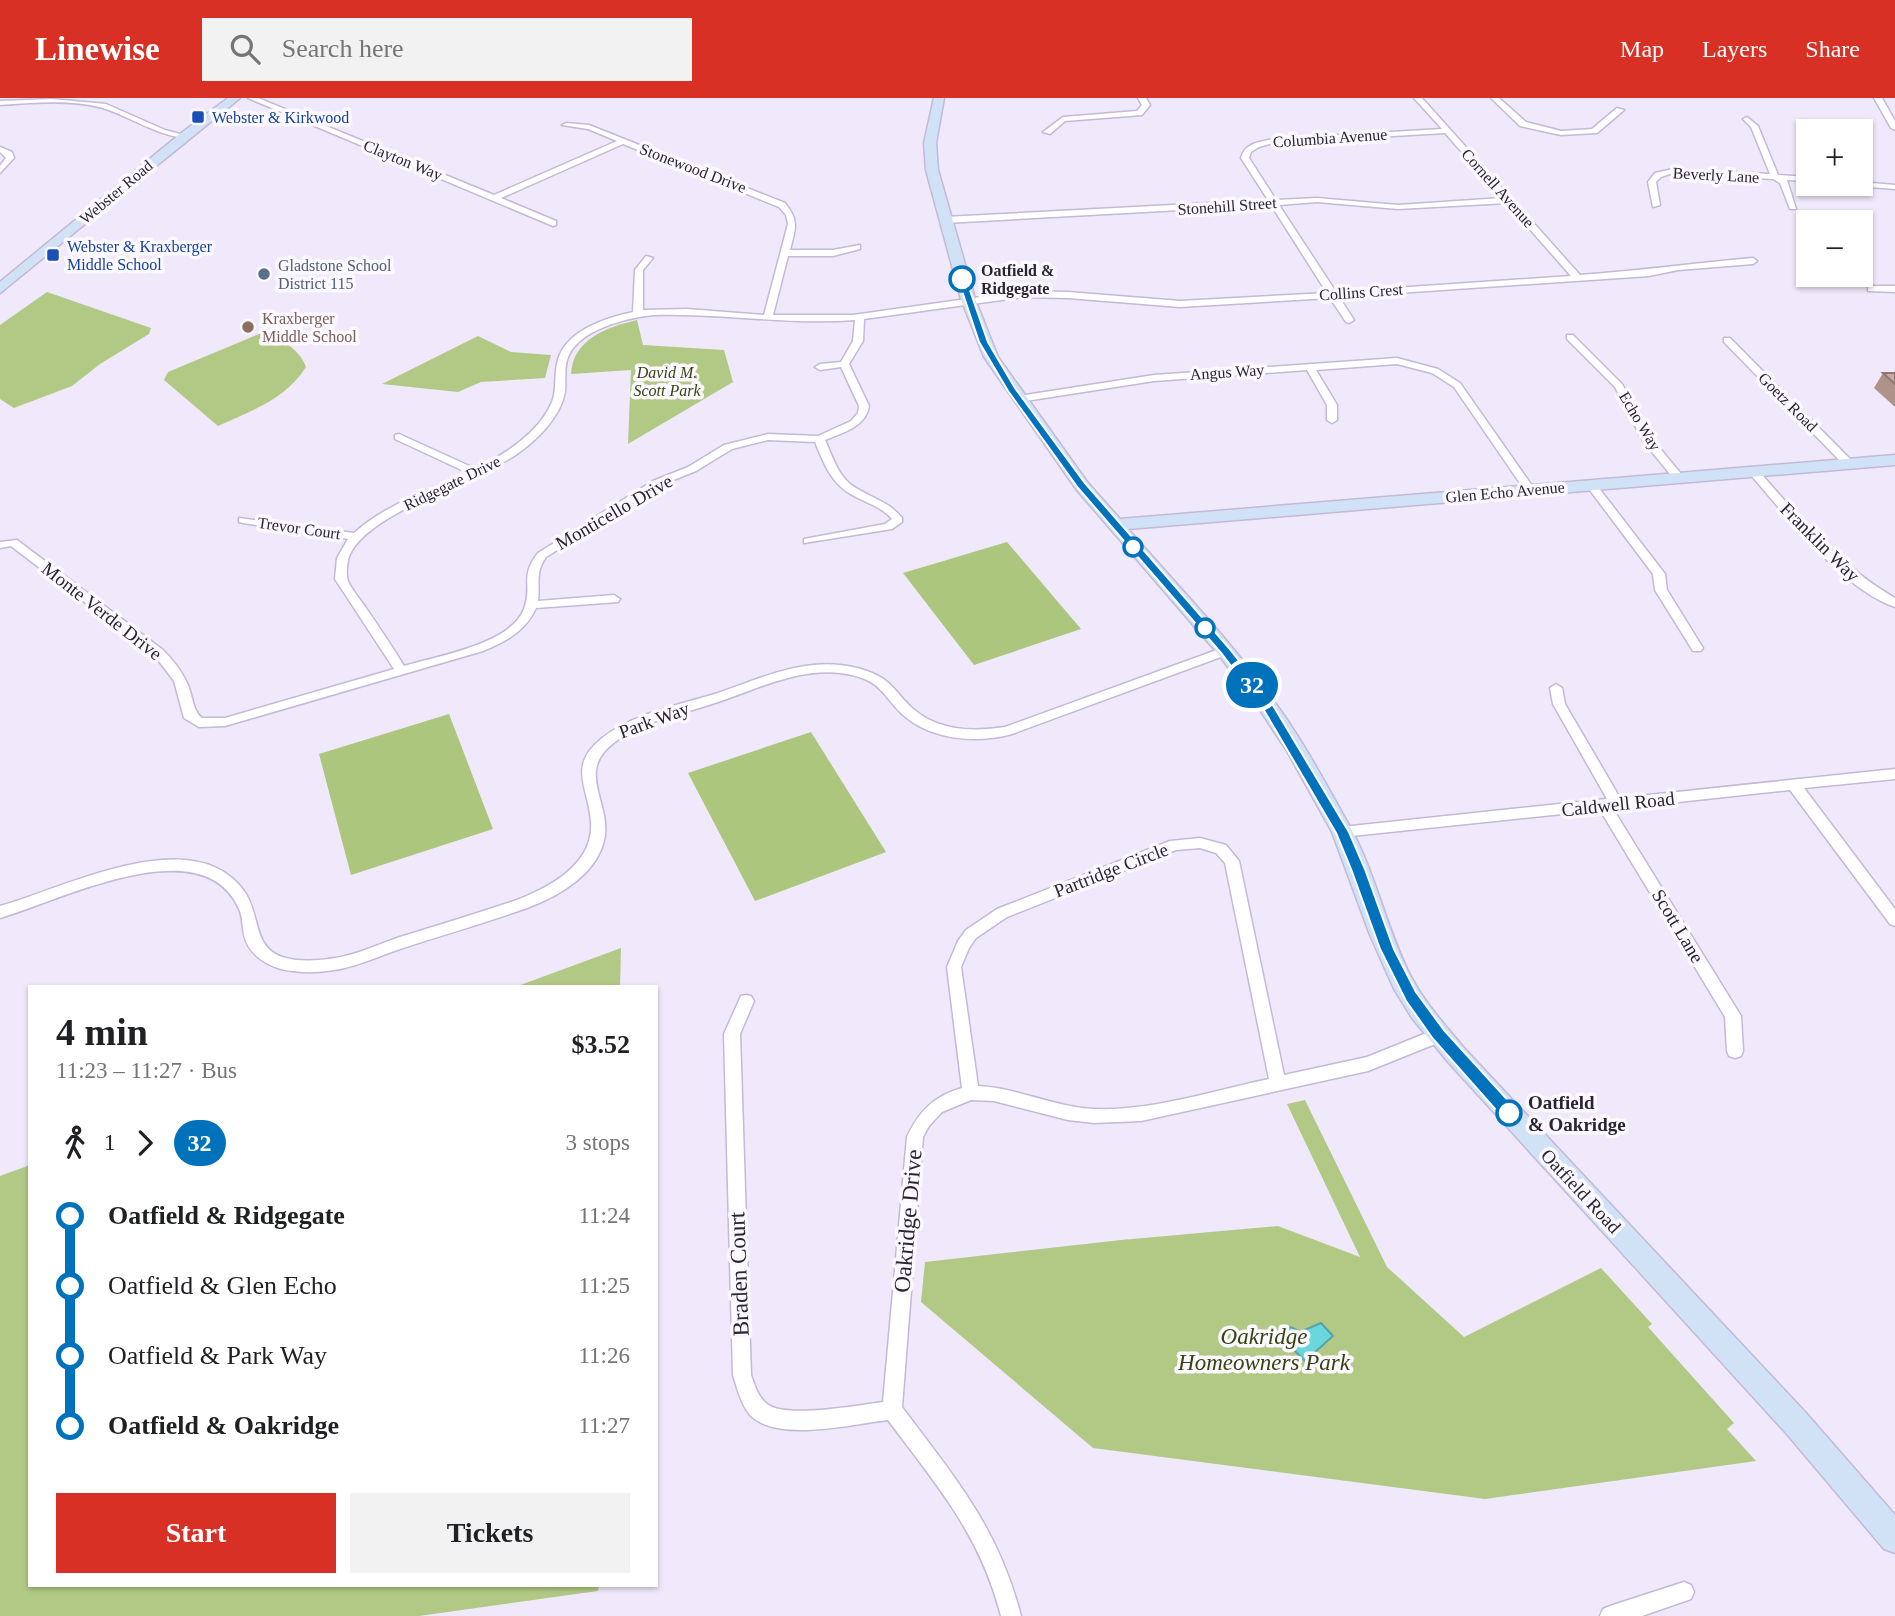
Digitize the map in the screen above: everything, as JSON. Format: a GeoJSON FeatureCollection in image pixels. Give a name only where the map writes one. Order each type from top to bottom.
{"type":"FeatureCollection","features":[{"type":"Feature","properties":{"kind":"main road","name":"Webster Road"},"geometry":{"type":"LineString","coordinates":[[0,289],[184,136],[235,98]]}},
{"type":"Feature","properties":{"kind":"main road","name":"Oatfield Road"},"geometry":{"type":"LineString","coordinates":[[939,98],[930,150],[932,170],[968,299],[983,342],[1018,399],[1114,526],[1225,650],[1288,737],[1342,832],[1393,964],[1411,997],[1438,1035],[1722,1343],[1895,1538]]}},
{"type":"Feature","properties":{"kind":"main road","name":"Glen Echo Avenue"},"geometry":{"type":"LineString","coordinates":[[1114,526],[1895,460]]}},
{"type":"Feature","properties":{"kind":"street","name":"Clayton Way"},"geometry":{"type":"LineString","coordinates":[[252,98],[553,223]]}},
{"type":"Feature","properties":{"kind":"street"},"geometry":{"type":"LineString","coordinates":[[1047,132],[1063,118],[1139,113],[1146,105],[1142,98]]}},
{"type":"Feature","properties":{"kind":"street","name":"Cornell Avenue"},"geometry":{"type":"LineString","coordinates":[[1418,98],[1578,278]]}},
{"type":"Feature","properties":{"kind":"street"},"geometry":{"type":"LineString","coordinates":[[1495,98],[1523,124],[1560,133],[1594,131],[1620,110]]}},
{"type":"Feature","properties":{"kind":"street"},"geometry":{"type":"LineString","coordinates":[[1878,98],[1895,128]]}},
{"type":"Feature","properties":{"kind":"street"},"geometry":{"type":"LineString","coordinates":[[0,103],[90,103],[114,109],[159,132],[184,136]]}},
{"type":"Feature","properties":{"kind":"street"},"geometry":{"type":"LineString","coordinates":[[1747,119],[1754,125],[1775,177],[1784,182],[1793,207]]}},
{"type":"Feature","properties":{"kind":"street"},"geometry":{"type":"LineString","coordinates":[[566,125],[589,127],[623,141]]}},
{"type":"Feature","properties":{"kind":"street","name":"Columbia Avenue"},"geometry":{"type":"LineString","coordinates":[[1349,320],[1245,158],[1247,151],[1256,145],[1280,140],[1448,131]]}},
{"type":"Feature","properties":{"kind":"street","name":"Stonewood Drive"},"geometry":{"type":"LineString","coordinates":[[495,198],[623,141],[782,205],[792,220],[768,318]]}},
{"type":"Feature","properties":{"kind":"street"},"geometry":{"type":"LineString","coordinates":[[0,149],[9,154],[10,159],[0,171]]}},
{"type":"Feature","properties":{"kind":"street","name":"Beverly Lane"},"geometry":{"type":"LineString","coordinates":[[1656,205],[1652,182],[1665,172],[1693,171],[1796,178]]}},
{"type":"Feature","properties":{"kind":"street"},"geometry":{"type":"LineString","coordinates":[[1873,185],[1895,187]]}},
{"type":"Feature","properties":{"kind":"street","name":"Stonehill Street"},"geometry":{"type":"LineString","coordinates":[[945,220],[1329,200],[1398,207],[1509,200]]}},
{"type":"Feature","properties":{"kind":"street"},"geometry":{"type":"LineString","coordinates":[[786,253],[833,253],[857,247]]}},
{"type":"Feature","properties":{"kind":"street"},"geometry":{"type":"LineString","coordinates":[[638,313],[639,270],[649,258]]}},
{"type":"Feature","properties":{"kind":"street","name":"Collins Crest"},"geometry":{"type":"LineString","coordinates":[[968,299],[1044,294],[1143,304],[1182,304],[1578,278],[1753,261]]}},
{"type":"Feature","properties":{"kind":"street"},"geometry":{"type":"LineString","coordinates":[[1871,289],[1895,289]]}},
{"type":"Feature","properties":{"kind":"street","name":"Ridgegate Drive"},"geometry":{"type":"LineString","coordinates":[[401,670],[341,579],[342,557],[355,537],[383,516],[477,473],[520,447],[547,420],[560,394],[561,363],[575,342],[604,323],[638,313],[691,312],[768,318],[860,317],[968,299]]}},
{"type":"Feature","properties":{"kind":"street"},"geometry":{"type":"LineString","coordinates":[[820,367],[844,365],[858,341],[860,317]]}},
{"type":"Feature","properties":{"kind":"street","name":"Echo Way"},"geometry":{"type":"LineString","coordinates":[[1570,337],[1619,386],[1648,441],[1678,477]]}},
{"type":"Feature","properties":{"kind":"street","name":"Goetz Road"},"geometry":{"type":"LineString","coordinates":[[1727,340],[1848,463]]}},
{"type":"Feature","properties":{"kind":"street","name":"Angus Way"},"geometry":{"type":"LineString","coordinates":[[1018,399],[1154,378],[1397,361],[1435,371],[1457,385],[1530,490]]}},
{"type":"Feature","properties":{"kind":"street","name":"Monticello Drive"},"geometry":{"type":"LineString","coordinates":[[532,605],[531,574],[542,555],[657,483],[692,469],[736,443],[768,437],[819,439],[855,423],[863,413],[861,397],[844,365]]}},
{"type":"Feature","properties":{"kind":"street"},"geometry":{"type":"LineString","coordinates":[[1309,366],[1332,405],[1332,420]]}},
{"type":"Feature","properties":{"kind":"street"},"geometry":{"type":"LineString","coordinates":[[398,437],[477,473]]}},
{"type":"Feature","properties":{"kind":"street"},"geometry":{"type":"LineString","coordinates":[[808,541],[888,527],[898,520],[893,511],[839,479],[819,439]]}},
{"type":"Feature","properties":{"kind":"street","name":"Franklin Way"},"geometry":{"type":"LineString","coordinates":[[1753,471],[1837,565],[1865,586],[1895,603]]}},
{"type":"Feature","properties":{"kind":"street"},"geometry":{"type":"LineString","coordinates":[[1591,485],[1659,574],[1659,587],[1697,649]]}},
{"type":"Feature","properties":{"kind":"street","name":"Trevor Court"},"geometry":{"type":"LineString","coordinates":[[243,520],[355,537]]}},
{"type":"Feature","properties":{"kind":"street","name":"Monte Verde Drive"},"geometry":{"type":"LineString","coordinates":[[6,544],[159,653],[174,667],[185,695],[189,715],[199,723],[225,722],[401,670]]}},
{"type":"Feature","properties":{"kind":"street"},"geometry":{"type":"LineString","coordinates":[[401,670],[499,640],[523,622],[532,605],[614,599]]}},
{"type":"Feature","properties":{"kind":"street","name":"Park Way"},"geometry":{"type":"LineString","coordinates":[[0,912],[108,877],[152,866],[172,865],[207,871],[225,879],[239,892],[250,918],[255,943],[265,955],[281,963],[307,967],[337,964],[530,901],[566,881],[590,855],[597,839],[599,823],[587,786],[589,763],[595,752],[610,737],[629,726],[793,673],[840,668],[871,677],[884,685],[904,708],[929,726],[960,734],[992,734],[1007,731],[1225,650]]}},
{"type":"Feature","properties":{"kind":"street","name":"Scott Lane"},"geometry":{"type":"LineString","coordinates":[[1556,688],[1559,704],[1611,804],[1733,1016],[1735,1051]]}},
{"type":"Feature","properties":{"kind":"street","name":"Caldwell Road"},"geometry":{"type":"LineString","coordinates":[[1342,832],[1895,774]]}},
{"type":"Feature","properties":{"kind":"street"},"geometry":{"type":"LineString","coordinates":[[1794,785],[1888,900],[1895,920]]}},
{"type":"Feature","properties":{"kind":"street","name":"Partridge Circle"},"geometry":{"type":"LineString","coordinates":[[971,1093],[954,967],[962,945],[971,934],[1002,913],[1175,845],[1202,841],[1226,850],[1232,861],[1278,1084]]}},
{"type":"Feature","properties":{"kind":"street","name":"Braden Court"},"geometry":{"type":"LineString","coordinates":[[746,1001],[732,1034],[742,1375],[749,1398],[766,1415],[792,1420],[892,1410]]}},
{"type":"Feature","properties":{"kind":"street","name":"Oakridge Drive"},"geometry":{"type":"LineString","coordinates":[[892,1410],[915,1137],[923,1121],[936,1107],[971,1093],[995,1094],[1068,1113],[1115,1116],[1141,1114],[1368,1064],[1438,1035]]}},
{"type":"Feature","properties":{"kind":"street"},"geometry":{"type":"LineString","coordinates":[[892,1410],[935,1463],[977,1526],[997,1566],[1011,1616]]}},
{"type":"Feature","properties":{"kind":"street"},"geometry":{"type":"LineString","coordinates":[[1610,1616],[1684,1592]]}},
{"type":"Feature","properties":{"kind":"green space"},"geometry":{"type":"Polygon","coordinates":[[[47,292],[151,328],[149,334],[100,364],[72,386],[14,408],[0,399],[0,325],[47,292]]]}},
{"type":"Feature","properties":{"kind":"green space","name":"David M. Scott Park"},"geometry":{"type":"Polygon","coordinates":[[[637,320],[643,345],[724,350],[733,382],[628,444],[631,370],[571,374],[573,362],[585,343],[614,326],[637,320]]]}},
{"type":"Feature","properties":{"kind":"green space"},"geometry":{"type":"Polygon","coordinates":[[[266,331],[295,350],[306,367],[288,388],[255,409],[218,426],[164,380],[168,372],[266,331]]]}},
{"type":"Feature","properties":{"kind":"green space"},"geometry":{"type":"Polygon","coordinates":[[[478,336],[511,352],[551,355],[545,378],[481,382],[458,392],[382,384],[478,336]]]}},
{"type":"Feature","properties":{"kind":"green space"},"geometry":{"type":"Polygon","coordinates":[[[1007,542],[1081,629],[974,665],[903,573],[1007,542]]]}},
{"type":"Feature","properties":{"kind":"green space"},"geometry":{"type":"Polygon","coordinates":[[[449,714],[493,829],[351,875],[319,754],[449,714]]]}},
{"type":"Feature","properties":{"kind":"green space"},"geometry":{"type":"Polygon","coordinates":[[[811,732],[886,852],[755,901],[688,773],[811,732]]]}},
{"type":"Feature","properties":{"kind":"green space"},"geometry":{"type":"Polygon","coordinates":[[[621,948],[620,985],[520,985],[621,948]]]}},
{"type":"Feature","properties":{"kind":"green space","name":"Oakridge Homeowners Park"},"geometry":{"type":"Polygon","coordinates":[[[1305,1100],[1387,1267],[1464,1337],[1601,1268],[1652,1324],[1648,1327],[1734,1423],[1727,1429],[1756,1461],[1485,1499],[1093,1448],[921,1302],[925,1262],[1121,1240],[1278,1226],[1360,1257],[1287,1104],[1305,1100]]]}},
{"type":"Feature","properties":{"kind":"green space"},"geometry":{"type":"Polygon","coordinates":[[[28,1166],[28,1587],[599,1587],[598,1591],[419,1616],[0,1616],[0,1176],[28,1166]]]}},
{"type":"Feature","properties":{"kind":"water"},"geometry":{"type":"Polygon","coordinates":[[[1321,1323],[1333,1336],[1305,1361],[1284,1340],[1283,1330],[1291,1327],[1300,1332],[1321,1323]]]}},
{"type":"Feature","properties":{"kind":"building"},"geometry":{"type":"Polygon","coordinates":[[[1883,373],[1895,373],[1895,384],[1883,373]]]}},
{"type":"Feature","properties":{"kind":"bus line","name":"32"},"geometry":{"type":"LineString","coordinates":[[962,279],[983,342],[1011,389],[1114,526],[1225,650],[1267,705],[1295,748],[1342,832],[1393,964],[1411,997],[1438,1035],[1509,1113]]}},
{"type":"Feature","properties":{"kind":"place","name":"Webster & Kirkwood"},"geometry":{"type":"Point","coordinates":[198,117]}},
{"type":"Feature","properties":{"kind":"place","name":"Webster & Kraxberger Middle School"},"geometry":{"type":"Point","coordinates":[53,255]}},
{"type":"Feature","properties":{"kind":"place","name":"Gladstone School District 115"},"geometry":{"type":"Point","coordinates":[264,274]}},
{"type":"Feature","properties":{"kind":"place","name":"Oatfield & Ridgegate"},"geometry":{"type":"Point","coordinates":[962,279]}},
{"type":"Feature","properties":{"kind":"place","name":"Kraxberger Middle School"},"geometry":{"type":"Point","coordinates":[248,327]}},
{"type":"Feature","properties":{"kind":"place","name":"Oatfield & Oakridge"},"geometry":{"type":"Point","coordinates":[1509,1113]}}]}
